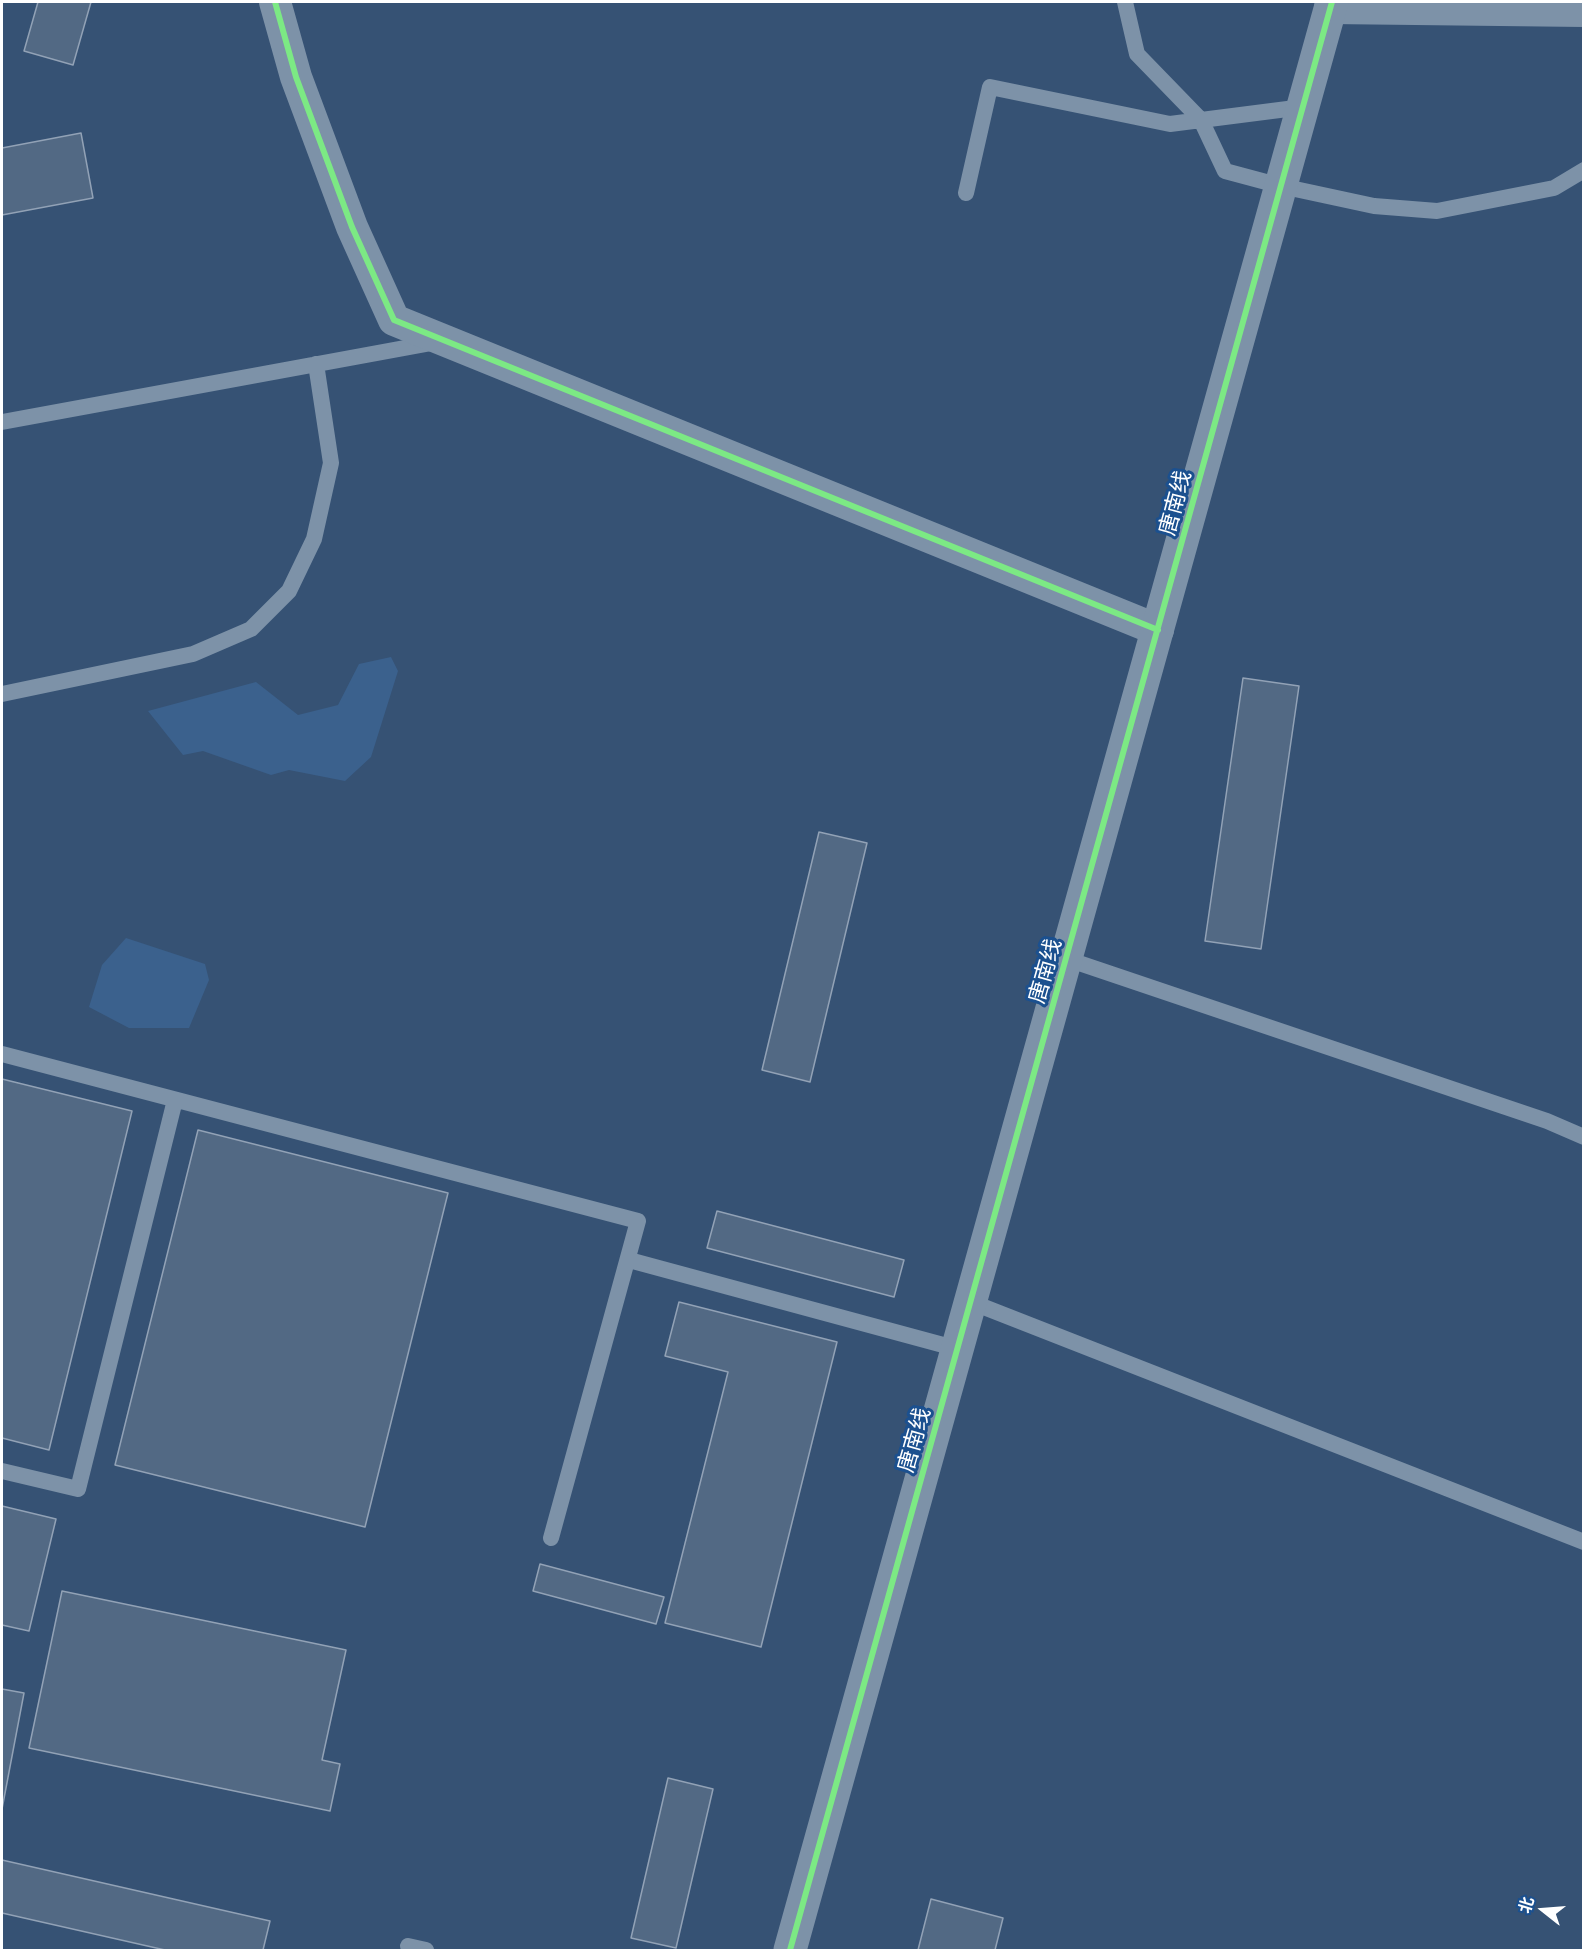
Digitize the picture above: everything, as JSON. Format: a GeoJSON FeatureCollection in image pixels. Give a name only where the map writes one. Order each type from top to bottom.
{"type":"FeatureCollection","features":[{"type":"Feature","properties":{"kind":"street"},"geometry":{"type":"LineString","coordinates":[[275,2],[296,77],[352,227],[394,320],[1158,630]]}},
{"type":"Feature","properties":{"kind":"street"},"geometry":{"type":"LineString","coordinates":[[1331,5],[1584,11]]}},
{"type":"Feature","properties":{"kind":"street","name":"唐南线"},"geometry":{"type":"LineString","coordinates":[[790,1950],[1331,5]]}},
{"type":"Feature","properties":{"kind":"lane"},"geometry":{"type":"LineString","coordinates":[[1125,2],[1137,54],[1201,120],[1225,171],[1374,206],[1437,211],[1554,188],[1584,170]]}},
{"type":"Feature","properties":{"kind":"lane"},"geometry":{"type":"LineString","coordinates":[[966,193],[990,87],[1170,124],[1303,106]]}},
{"type":"Feature","properties":{"kind":"lane"},"geometry":{"type":"LineString","coordinates":[[2,422],[443,341]]}},
{"type":"Feature","properties":{"kind":"lane"},"geometry":{"type":"LineString","coordinates":[[2,694],[194,654],[251,629],[289,591],[314,539],[331,463],[316,364]]}},
{"type":"Feature","properties":{"kind":"lane"},"geometry":{"type":"LineString","coordinates":[[1067,959],[1547,1121],[1584,1137]]}},
{"type":"Feature","properties":{"kind":"lane"},"geometry":{"type":"LineString","coordinates":[[2,1054],[638,1221],[551,1538]]}},
{"type":"Feature","properties":{"kind":"lane"},"geometry":{"type":"LineString","coordinates":[[2,1471],[78,1490],[175,1100]]}},
{"type":"Feature","properties":{"kind":"lane"},"geometry":{"type":"LineString","coordinates":[[629,1260],[958,1349]]}},
{"type":"Feature","properties":{"kind":"lane"},"geometry":{"type":"LineString","coordinates":[[971,1302],[1584,1542]]}},
{"type":"Feature","properties":{"kind":"lane"},"geometry":{"type":"LineString","coordinates":[[408,1946],[426,1950]]}},
{"type":"Feature","properties":{"kind":"water"},"geometry":{"type":"Polygon","coordinates":[[[391,657],[398,671],[371,757],[345,781],[289,770],[271,775],[203,751],[183,755],[148,711],[256,682],[298,715],[338,705],[359,664],[391,657]]]}},
{"type":"Feature","properties":{"kind":"water"},"geometry":{"type":"Polygon","coordinates":[[[126,938],[205,964],[209,980],[189,1028],[129,1028],[89,1007],[102,965],[126,938]]]}},
{"type":"Feature","properties":{"kind":"building"},"geometry":{"type":"Polygon","coordinates":[[[38,2],[91,2],[73,65],[24,51],[38,2]]]}},
{"type":"Feature","properties":{"kind":"building"},"geometry":{"type":"Polygon","coordinates":[[[81,133],[93,198],[2,215],[2,148],[81,133]]]}},
{"type":"Feature","properties":{"kind":"building"},"geometry":{"type":"Polygon","coordinates":[[[1243,678],[1299,686],[1261,949],[1205,941],[1243,678]]]}},
{"type":"Feature","properties":{"kind":"building"},"geometry":{"type":"Polygon","coordinates":[[[819,832],[867,843],[810,1082],[762,1070],[819,832]]]}},
{"type":"Feature","properties":{"kind":"building"},"geometry":{"type":"Polygon","coordinates":[[[2,1079],[132,1111],[49,1450],[2,1438],[2,1079]]]}},
{"type":"Feature","properties":{"kind":"building"},"geometry":{"type":"Polygon","coordinates":[[[198,1130],[448,1193],[365,1527],[115,1465],[198,1130]]]}},
{"type":"Feature","properties":{"kind":"building"},"geometry":{"type":"Polygon","coordinates":[[[717,1211],[904,1260],[894,1297],[707,1248],[717,1211]]]}},
{"type":"Feature","properties":{"kind":"building"},"geometry":{"type":"Polygon","coordinates":[[[679,1302],[837,1342],[761,1647],[665,1623],[728,1372],[665,1356],[679,1302]]]}},
{"type":"Feature","properties":{"kind":"building"},"geometry":{"type":"Polygon","coordinates":[[[2,1506],[56,1519],[29,1631],[2,1625],[2,1506]]]}},
{"type":"Feature","properties":{"kind":"building"},"geometry":{"type":"Polygon","coordinates":[[[540,1564],[664,1597],[656,1624],[533,1591],[540,1564]]]}},
{"type":"Feature","properties":{"kind":"building"},"geometry":{"type":"Polygon","coordinates":[[[62,1591],[346,1650],[322,1760],[340,1764],[330,1811],[29,1748],[62,1591]]]}},
{"type":"Feature","properties":{"kind":"building"},"geometry":{"type":"Polygon","coordinates":[[[2,1689],[24,1693],[2,1809],[2,1689]]]}},
{"type":"Feature","properties":{"kind":"building"},"geometry":{"type":"Polygon","coordinates":[[[668,1778],[713,1789],[676,1948],[631,1938],[668,1778]]]}},
{"type":"Feature","properties":{"kind":"building"},"geometry":{"type":"Polygon","coordinates":[[[2,1860],[270,1921],[263,1950],[165,1950],[2,1913],[2,1860]]]}},
{"type":"Feature","properties":{"kind":"building"},"geometry":{"type":"Polygon","coordinates":[[[931,1899],[1003,1918],[995,1950],[918,1950],[931,1899]]]}},
{"type":"Feature","properties":{"kind":"cycle path"},"geometry":{"type":"LineString","coordinates":[[275,2],[296,77],[352,227],[394,320],[1158,630]]}},
{"type":"Feature","properties":{"kind":"cycle path"},"geometry":{"type":"LineString","coordinates":[[790,1950],[1332,2]]}}]}
